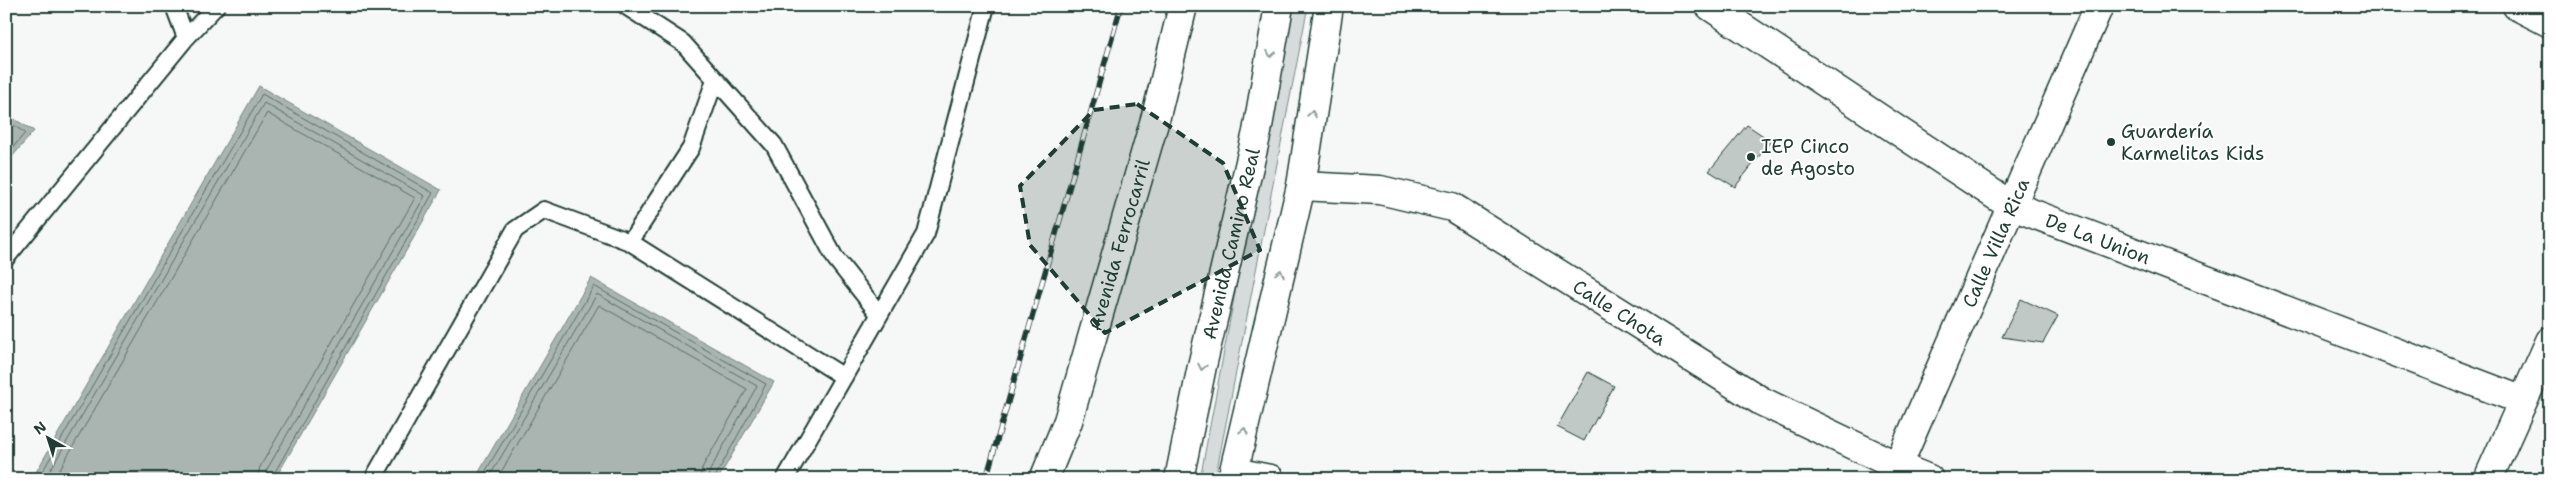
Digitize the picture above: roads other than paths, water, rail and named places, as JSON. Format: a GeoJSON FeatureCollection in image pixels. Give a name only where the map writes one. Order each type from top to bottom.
{"type":"FeatureCollection","features":[{"type":"Feature","properties":{"kind":"street","name":"Avenida Ferrocarril"},"geometry":{"type":"LineString","coordinates":[[1044,479],[1068,421],[1156,116],[1183,6]]}},
{"type":"Feature","properties":{"kind":"street","name":"Avenida Camino Real"},"geometry":{"type":"LineString","coordinates":[[1179,479],[1202,366],[1258,132],[1279,6]]}},
{"type":"Feature","properties":{"kind":"street"},"geometry":{"type":"LineString","coordinates":[[1270,479],[1233,475],[1301,186],[1330,6]]}},
{"type":"Feature","properties":{"kind":"street","name":"De La Union"},"geometry":{"type":"LineString","coordinates":[[1710,6],[2010,205],[2521,400]]}},
{"type":"Feature","properties":{"kind":"street","name":"Calle Villa Rica"},"geometry":{"type":"LineString","coordinates":[[1895,472],[2010,205],[2099,6]]}},
{"type":"Feature","properties":{"kind":"street"},"geometry":{"type":"LineString","coordinates":[[2517,6],[2547,16]]}},
{"type":"Feature","properties":{"kind":"street","name":"Calle Chota"},"geometry":{"type":"LineString","coordinates":[[1301,186],[1380,190],[1452,207],[1761,401],[1895,472],[1928,479]]}},
{"type":"Feature","properties":{"kind":"street"},"geometry":{"type":"LineString","coordinates":[[2488,479],[2521,400],[2550,341]]}},
{"type":"Feature","properties":{"kind":"lane"},"geometry":{"type":"LineString","coordinates":[[174,6],[186,38]]}},
{"type":"Feature","properties":{"kind":"lane"},"geometry":{"type":"LineString","coordinates":[[6,258],[186,38],[216,6]]}},
{"type":"Feature","properties":{"kind":"lane"},"geometry":{"type":"LineString","coordinates":[[626,6],[683,43],[774,145],[835,258],[879,314]]}},
{"type":"Feature","properties":{"kind":"lane"},"geometry":{"type":"LineString","coordinates":[[785,479],[926,234],[986,6]]}},
{"type":"Feature","properties":{"kind":"lane"},"geometry":{"type":"LineString","coordinates":[[630,242],[691,148],[715,80]]}},
{"type":"Feature","properties":{"kind":"lane"},"geometry":{"type":"LineString","coordinates":[[373,479],[515,230],[544,210],[630,242],[844,377]]}},
{"type":"Feature","properties":{"kind":"water"},"geometry":{"type":"Polygon","coordinates":[[[259,86],[441,190],[275,479],[32,479],[259,86]]]}},
{"type":"Feature","properties":{"kind":"water"},"geometry":{"type":"Polygon","coordinates":[[[6,114],[34,131],[6,164],[6,114]]]}},
{"type":"Feature","properties":{"kind":"water"},"geometry":{"type":"Polygon","coordinates":[[[591,278],[774,382],[718,479],[475,479],[591,278]]]}},
{"type":"Feature","properties":{"kind":"railway"},"geometry":{"type":"LineString","coordinates":[[986,479],[1121,6]]}},
{"type":"Feature","properties":{"kind":"place","name":"Guardería Karmelitas Kids"},"geometry":{"type":"Point","coordinates":[2111,142]}},
{"type":"Feature","properties":{"kind":"place","name":"IEP Cinco de Agosto"},"geometry":{"type":"Point","coordinates":[1751,157]}}]}
